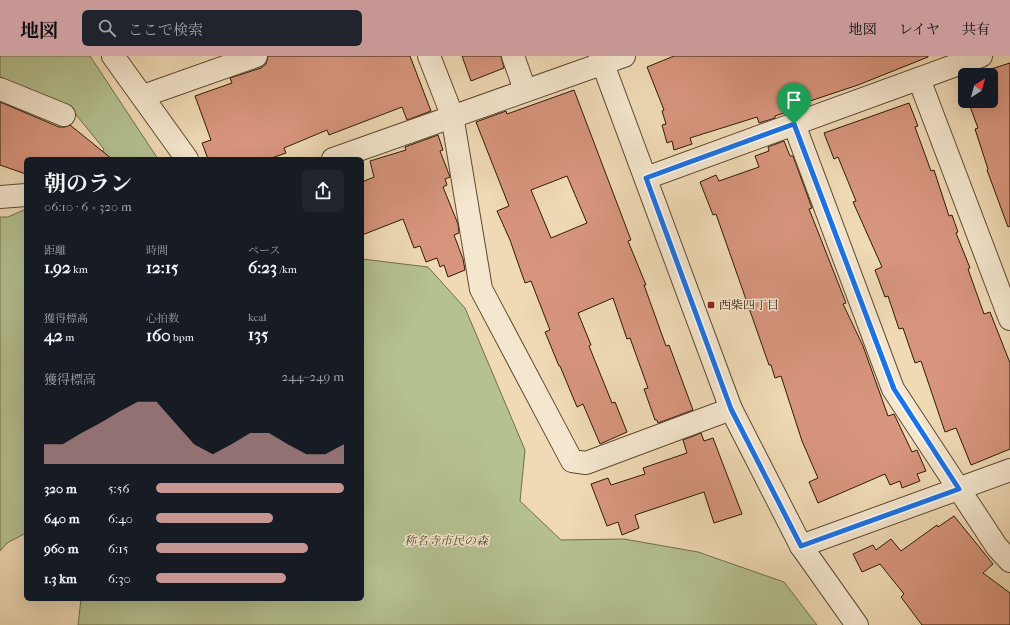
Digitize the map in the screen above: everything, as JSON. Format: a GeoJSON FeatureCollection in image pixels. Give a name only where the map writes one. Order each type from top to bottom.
{"type":"FeatureCollection","features":[{"type":"Feature","properties":{"kind":"street"},"geometry":{"type":"LineString","coordinates":[[113,56],[186,157]]}},
{"type":"Feature","properties":{"kind":"street"},"geometry":{"type":"LineString","coordinates":[[142,96],[256,56]]}},
{"type":"Feature","properties":{"kind":"street"},"geometry":{"type":"LineString","coordinates":[[429,56],[452,115],[481,289],[572,461],[586,463],[731,409]]}},
{"type":"Feature","properties":{"kind":"street"},"geometry":{"type":"LineString","coordinates":[[513,56],[526,90]]}},
{"type":"Feature","properties":{"kind":"street"},"geometry":{"type":"LineString","coordinates":[[338,157],[452,115],[526,90],[602,60],[624,56]]}},
{"type":"Feature","properties":{"kind":"street"},"geometry":{"type":"LineString","coordinates":[[646,178],[981,56]]}},
{"type":"Feature","properties":{"kind":"street"},"geometry":{"type":"LineString","coordinates":[[602,60],[731,409],[801,546],[857,625]]}},
{"type":"Feature","properties":{"kind":"street"},"geometry":{"type":"LineString","coordinates":[[919,78],[1010,319]]}},
{"type":"Feature","properties":{"kind":"street"},"geometry":{"type":"LineString","coordinates":[[0,88],[64,115]]}},
{"type":"Feature","properties":{"kind":"street"},"geometry":{"type":"LineString","coordinates":[[794,124],[894,389],[997,547],[1010,561]]}},
{"type":"Feature","properties":{"kind":"street"},"geometry":{"type":"LineString","coordinates":[[0,197],[24,195]]}},
{"type":"Feature","properties":{"kind":"street"},"geometry":{"type":"LineString","coordinates":[[801,546],[1010,470]]}},
{"type":"Feature","properties":{"kind":"green space"},"geometry":{"type":"Polygon","coordinates":[[[0,56],[90,56],[157,157],[100,157],[104,149],[73,111],[0,77],[0,56]]]}},
{"type":"Feature","properties":{"kind":"green space"},"geometry":{"type":"Polygon","coordinates":[[[24,210],[24,534],[7,543],[0,551],[0,217],[8,217],[24,210]]]}},
{"type":"Feature","properties":{"kind":"green space","name":"称名寺市民の森"},"geometry":{"type":"Polygon","coordinates":[[[364,259],[428,267],[465,308],[525,450],[520,501],[561,540],[624,539],[698,552],[784,582],[817,625],[78,625],[81,601],[364,601],[364,259]]]}},
{"type":"Feature","properties":{"kind":"building"},"geometry":{"type":"Polygon","coordinates":[[[268,56],[410,56],[431,111],[407,120],[402,107],[329,135],[327,130],[284,148],[286,153],[275,157],[207,157],[202,143],[211,140],[195,96],[232,83],[230,78],[261,68],[266,64],[268,56]]]}},
{"type":"Feature","properties":{"kind":"building"},"geometry":{"type":"Polygon","coordinates":[[[462,56],[501,56],[504,68],[471,81],[462,56]]]}},
{"type":"Feature","properties":{"kind":"building"},"geometry":{"type":"Polygon","coordinates":[[[674,56],[928,57],[858,85],[783,110],[784,113],[775,116],[775,118],[759,123],[757,117],[690,138],[692,144],[674,150],[672,141],[667,143],[662,125],[666,124],[662,111],[664,110],[647,67],[674,56]]]}},
{"type":"Feature","properties":{"kind":"building"},"geometry":{"type":"Polygon","coordinates":[[[1010,63],[1010,226],[1008,227],[987,170],[988,169],[975,129],[978,128],[971,108],[998,108],[998,68],[994,68],[1010,63]]]}},
{"type":"Feature","properties":{"kind":"building"},"geometry":{"type":"Polygon","coordinates":[[[574,90],[631,240],[628,241],[646,285],[644,285],[666,346],[669,345],[693,410],[658,423],[657,420],[655,420],[644,389],[648,388],[630,338],[627,339],[613,298],[578,313],[591,345],[589,346],[612,403],[615,402],[627,432],[600,444],[583,404],[577,407],[545,332],[550,330],[531,281],[525,283],[510,240],[497,211],[509,206],[476,122],[506,111],[507,114],[574,90]],[[567,176],[531,190],[551,238],[587,223],[567,176]]]}},
{"type":"Feature","properties":{"kind":"building"},"geometry":{"type":"Polygon","coordinates":[[[0,102],[59,127],[70,125],[110,157],[24,157],[24,173],[0,165],[0,102]]]}},
{"type":"Feature","properties":{"kind":"building"},"geometry":{"type":"Polygon","coordinates":[[[909,103],[918,126],[915,127],[931,171],[934,170],[949,216],[952,215],[958,232],[956,233],[970,268],[968,269],[984,314],[990,312],[1010,363],[1010,449],[971,465],[956,428],[945,432],[921,361],[915,363],[903,328],[899,329],[888,296],[885,297],[875,270],[882,267],[853,202],[856,201],[838,157],[834,159],[824,133],[909,103]]]}},
{"type":"Feature","properties":{"kind":"building"},"geometry":{"type":"Polygon","coordinates":[[[438,135],[443,150],[440,151],[450,177],[445,179],[447,185],[443,187],[458,224],[459,233],[454,235],[463,259],[465,270],[448,277],[444,265],[440,267],[437,258],[426,262],[420,246],[414,248],[403,219],[364,234],[364,181],[374,177],[370,161],[406,150],[405,147],[438,135]]]}},
{"type":"Feature","properties":{"kind":"building"},"geometry":{"type":"Polygon","coordinates":[[[784,141],[790,156],[793,156],[812,208],[809,209],[846,303],[843,304],[863,346],[888,416],[894,414],[912,452],[917,450],[926,471],[917,474],[920,481],[902,488],[900,481],[890,485],[885,474],[818,503],[809,482],[818,478],[802,441],[781,376],[775,378],[771,365],[769,365],[716,214],[713,215],[700,182],[716,175],[719,181],[759,167],[755,156],[769,151],[768,147],[784,141]]]}},
{"type":"Feature","properties":{"kind":"building"},"geometry":{"type":"Polygon","coordinates":[[[701,433],[704,441],[713,438],[742,514],[714,523],[704,492],[635,515],[639,528],[622,535],[618,522],[607,526],[591,484],[608,478],[611,485],[645,474],[643,468],[687,453],[683,440],[701,433]]]}},
{"type":"Feature","properties":{"kind":"building"},"geometry":{"type":"Polygon","coordinates":[[[954,516],[993,564],[983,573],[1010,593],[1010,625],[922,625],[901,597],[904,594],[880,564],[862,572],[853,554],[873,545],[876,550],[891,539],[901,551],[937,525],[938,527],[954,516]]]}},
{"type":"Feature","properties":{"kind":"place","name":"西柴四丁目"},"geometry":{"type":"Point","coordinates":[711,305]}},
{"type":"Feature","properties":{"kind":"route"},"geometry":{"type":"LineString","coordinates":[[794,124],[894,389],[959,489],[801,546],[731,409],[646,178],[794,124]]}}]}
